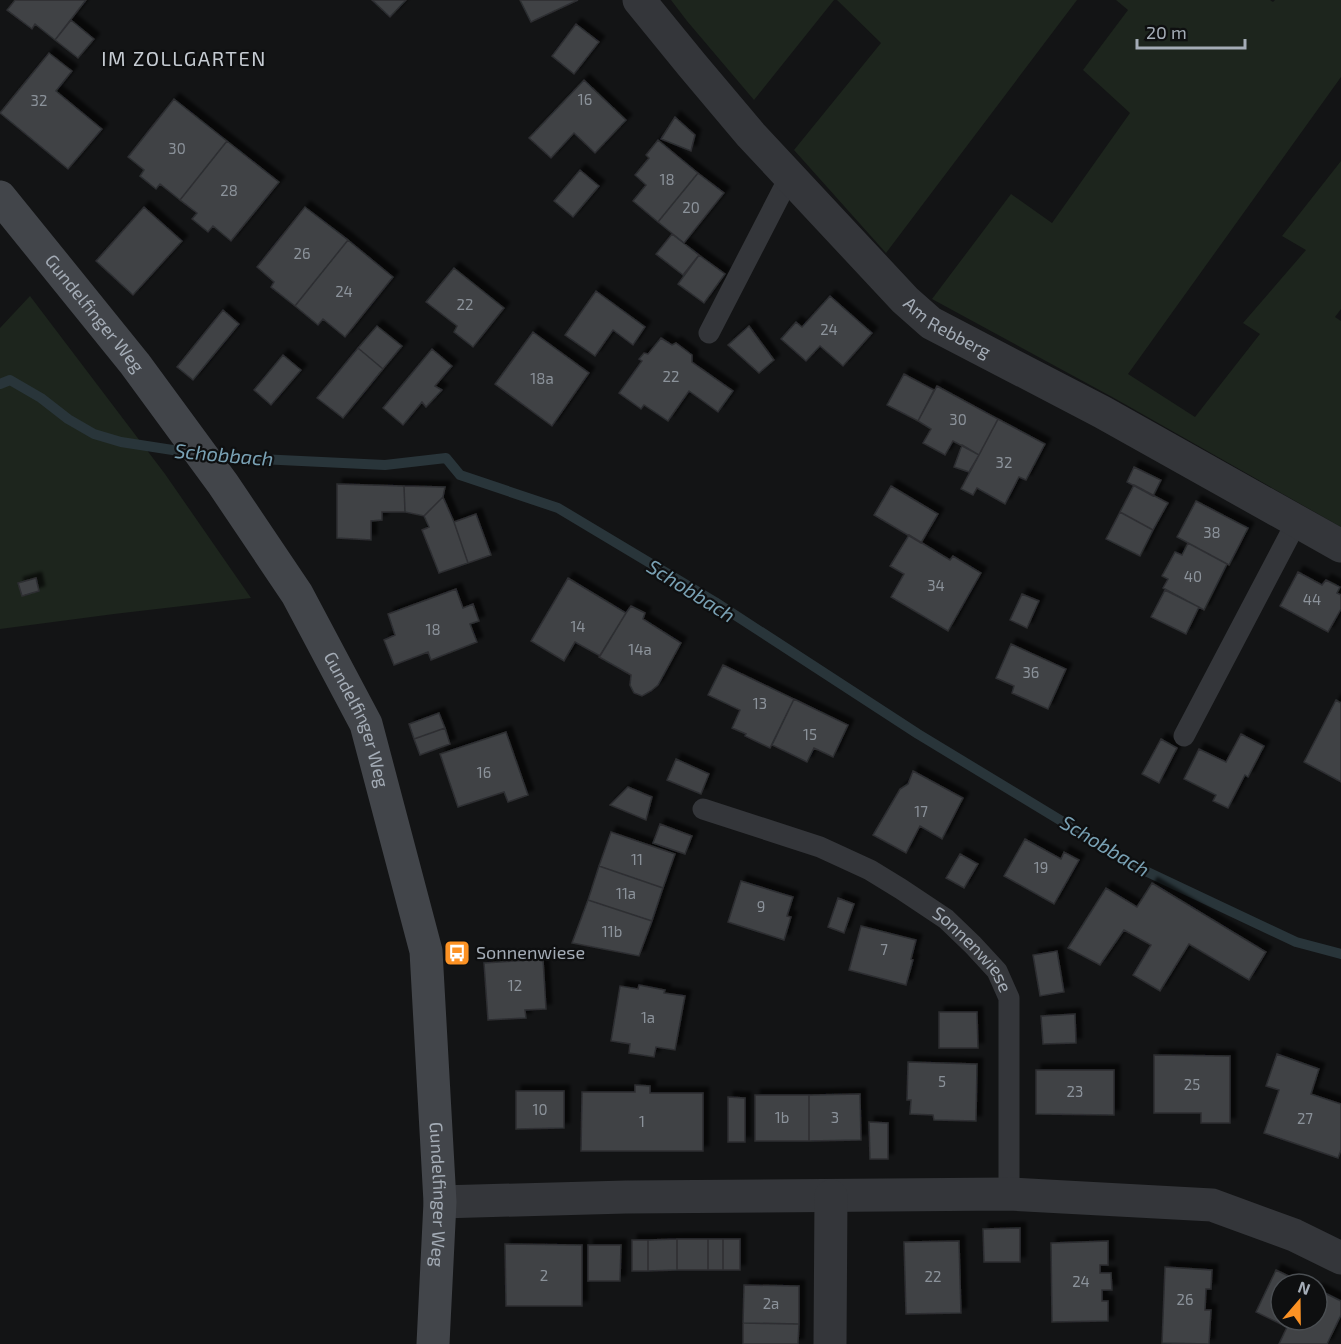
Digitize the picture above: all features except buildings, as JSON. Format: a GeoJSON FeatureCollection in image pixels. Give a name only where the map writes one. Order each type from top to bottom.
{"type":"FeatureCollection","features":[{"type":"Feature","properties":{"kind":"street","name":"Am Rebberg"},"geometry":{"type":"LineString","coordinates":[[639,0],[744,127],[905,300],[931,323],[1102,412],[1341,546]]}},
{"type":"Feature","properties":{"kind":"street","name":"Gundelfinger Weg"},"geometry":{"type":"LineString","coordinates":[[0,197],[128,355],[210,466],[297,594],[366,724],[426,951],[440,1202],[433,1344]]}},
{"type":"Feature","properties":{"kind":"street"},"geometry":{"type":"LineString","coordinates":[[440,1202],[626,1197],[1009,1194],[1212,1206],[1294,1234],[1341,1258]]}},
{"type":"Feature","properties":{"kind":"street"},"geometry":{"type":"LineString","coordinates":[[830,1344],[831,1196]]}},
{"type":"Feature","properties":{"kind":"lane"},"geometry":{"type":"LineString","coordinates":[[709,333],[790,176]]}},
{"type":"Feature","properties":{"kind":"lane"},"geometry":{"type":"LineString","coordinates":[[1184,736],[1297,521]]}},
{"type":"Feature","properties":{"kind":"lane","name":"Sonnenwiese"},"geometry":{"type":"LineString","coordinates":[[703,809],[820,847],[870,870],[946,919],[997,971],[1009,998],[1009,1194]]}},
{"type":"Feature","properties":{"kind":"shaded area"},"geometry":{"type":"Polygon","coordinates":[[[671,0],[834,0],[754,100],[671,0]]]}},
{"type":"Feature","properties":{"kind":"shaded area"},"geometry":{"type":"Polygon","coordinates":[[[837,0],[1077,0],[886,253],[794,150],[881,43],[837,0]]]}},
{"type":"Feature","properties":{"kind":"shaded area"},"geometry":{"type":"Polygon","coordinates":[[[1116,0],[1270,0],[1273,2],[1275,0],[1341,0],[1341,77],[1128,374],[1195,417],[1260,334],[1243,323],[1306,250],[1282,236],[1341,161],[1341,309],[1335,317],[1341,321],[1341,527],[1114,398],[932,299],[1011,194],[1052,223],[1130,113],[1083,70],[1128,10],[1116,0]]]}},
{"type":"Feature","properties":{"kind":"shaded area"},"geometry":{"type":"Polygon","coordinates":[[[30,296],[165,474],[251,598],[0,629],[0,328],[30,296]]]}},
{"type":"Feature","properties":{"kind":"waterway","name":"Schobbach"},"geometry":{"type":"LineString","coordinates":[[0,384],[10,380],[94,434],[121,442],[192,453]]}},
{"type":"Feature","properties":{"kind":"waterway","name":"Schobbach"},"geometry":{"type":"LineString","coordinates":[[210,455],[385,465],[446,458],[460,475],[558,508],[715,602],[918,734],[1139,868],[1296,942],[1341,954]]}},
{"type":"Feature","properties":{"kind":"place","name":"Sonnenwiese"},"geometry":{"type":"Point","coordinates":[457,953]}},
{"type":"Feature","properties":{"kind":"district","name":"IM ZOLLGARTEN"},"geometry":{"type":"Point","coordinates":[184,59]}}]}
